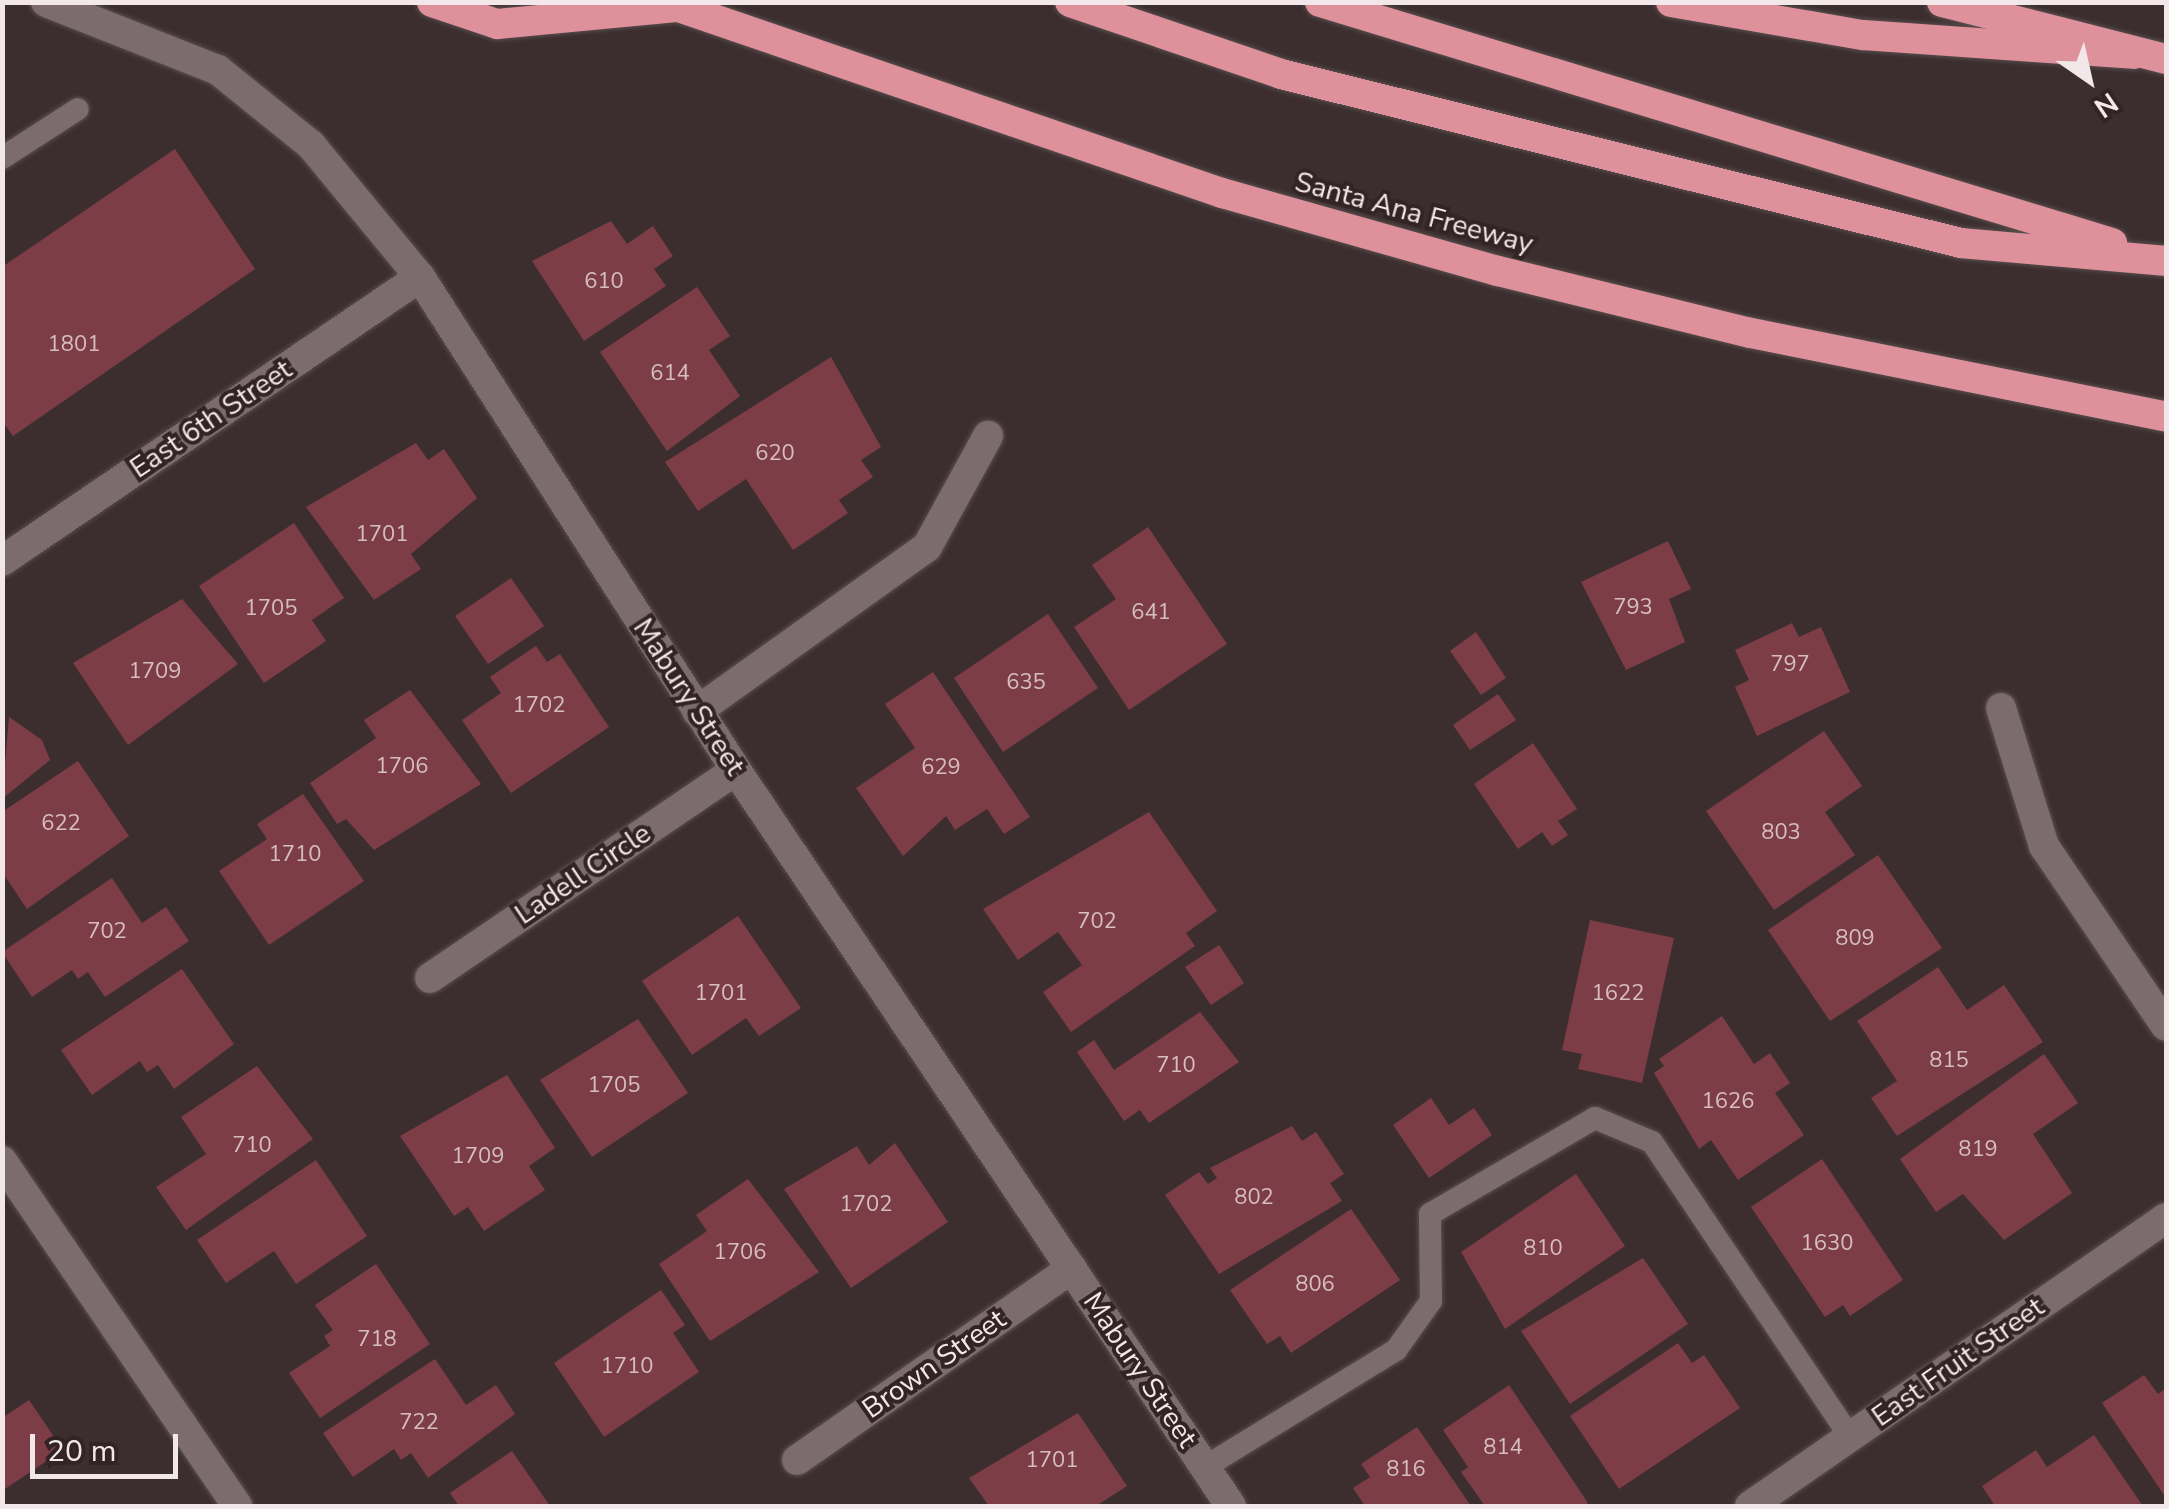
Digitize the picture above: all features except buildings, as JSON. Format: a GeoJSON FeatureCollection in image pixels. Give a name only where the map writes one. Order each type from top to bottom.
{"type":"FeatureCollection","features":[{"type":"Feature","properties":{"kind":"highway"},"geometry":{"type":"LineString","coordinates":[[432,2],[497,24],[670,5]]}},
{"type":"Feature","properties":{"kind":"highway"},"geometry":{"type":"LineString","coordinates":[[1070,2],[1281,74],[1961,243],[2166,260]]}},
{"type":"Feature","properties":{"kind":"highway"},"geometry":{"type":"LineString","coordinates":[[1320,2],[2166,260]]}},
{"type":"Feature","properties":{"kind":"highway"},"geometry":{"type":"LineString","coordinates":[[1671,2],[1863,35],[2166,59]]}},
{"type":"Feature","properties":{"kind":"highway"},"geometry":{"type":"LineString","coordinates":[[1942,2],[2133,54]]}},
{"type":"Feature","properties":{"kind":"highway","name":"Santa Ana Freeway"},"geometry":{"type":"LineString","coordinates":[[670,5],[1222,194],[1479,266],[1751,334],[2166,417]]}},
{"type":"Feature","properties":{"kind":"street","name":"Mabury Street"},"geometry":{"type":"LineString","coordinates":[[46,2],[218,70],[311,145],[420,276],[697,711],[1232,1506]]}},
{"type":"Feature","properties":{"kind":"street","name":"East 6th Street"},"geometry":{"type":"LineString","coordinates":[[2,560],[420,276]]}},
{"type":"Feature","properties":{"kind":"street"},"geometry":{"type":"LineString","coordinates":[[697,711],[927,547],[988,436]]}},
{"type":"Feature","properties":{"kind":"street"},"geometry":{"type":"LineString","coordinates":[[2001,708],[2044,846],[2166,1026]]}},
{"type":"Feature","properties":{"kind":"street","name":"Ladell Circle"},"geometry":{"type":"LineString","coordinates":[[430,978],[736,770]]}},
{"type":"Feature","properties":{"kind":"street"},"geometry":{"type":"LineString","coordinates":[[2,1161],[237,1506]]}},
{"type":"Feature","properties":{"kind":"street","name":"East Fruit Street"},"geometry":{"type":"LineString","coordinates":[[1750,1506],[2166,1218]]}},
{"type":"Feature","properties":{"kind":"street","name":"Brown Street"},"geometry":{"type":"LineString","coordinates":[[797,1460],[1072,1268]]}},
{"type":"Feature","properties":{"kind":"lane"},"geometry":{"type":"LineString","coordinates":[[2,158],[78,109]]}},
{"type":"Feature","properties":{"kind":"lane"},"geometry":{"type":"LineString","coordinates":[[1205,1467],[1396,1350],[1431,1302],[1430,1214],[1595,1118],[1652,1142],[1850,1437]]}}]}
